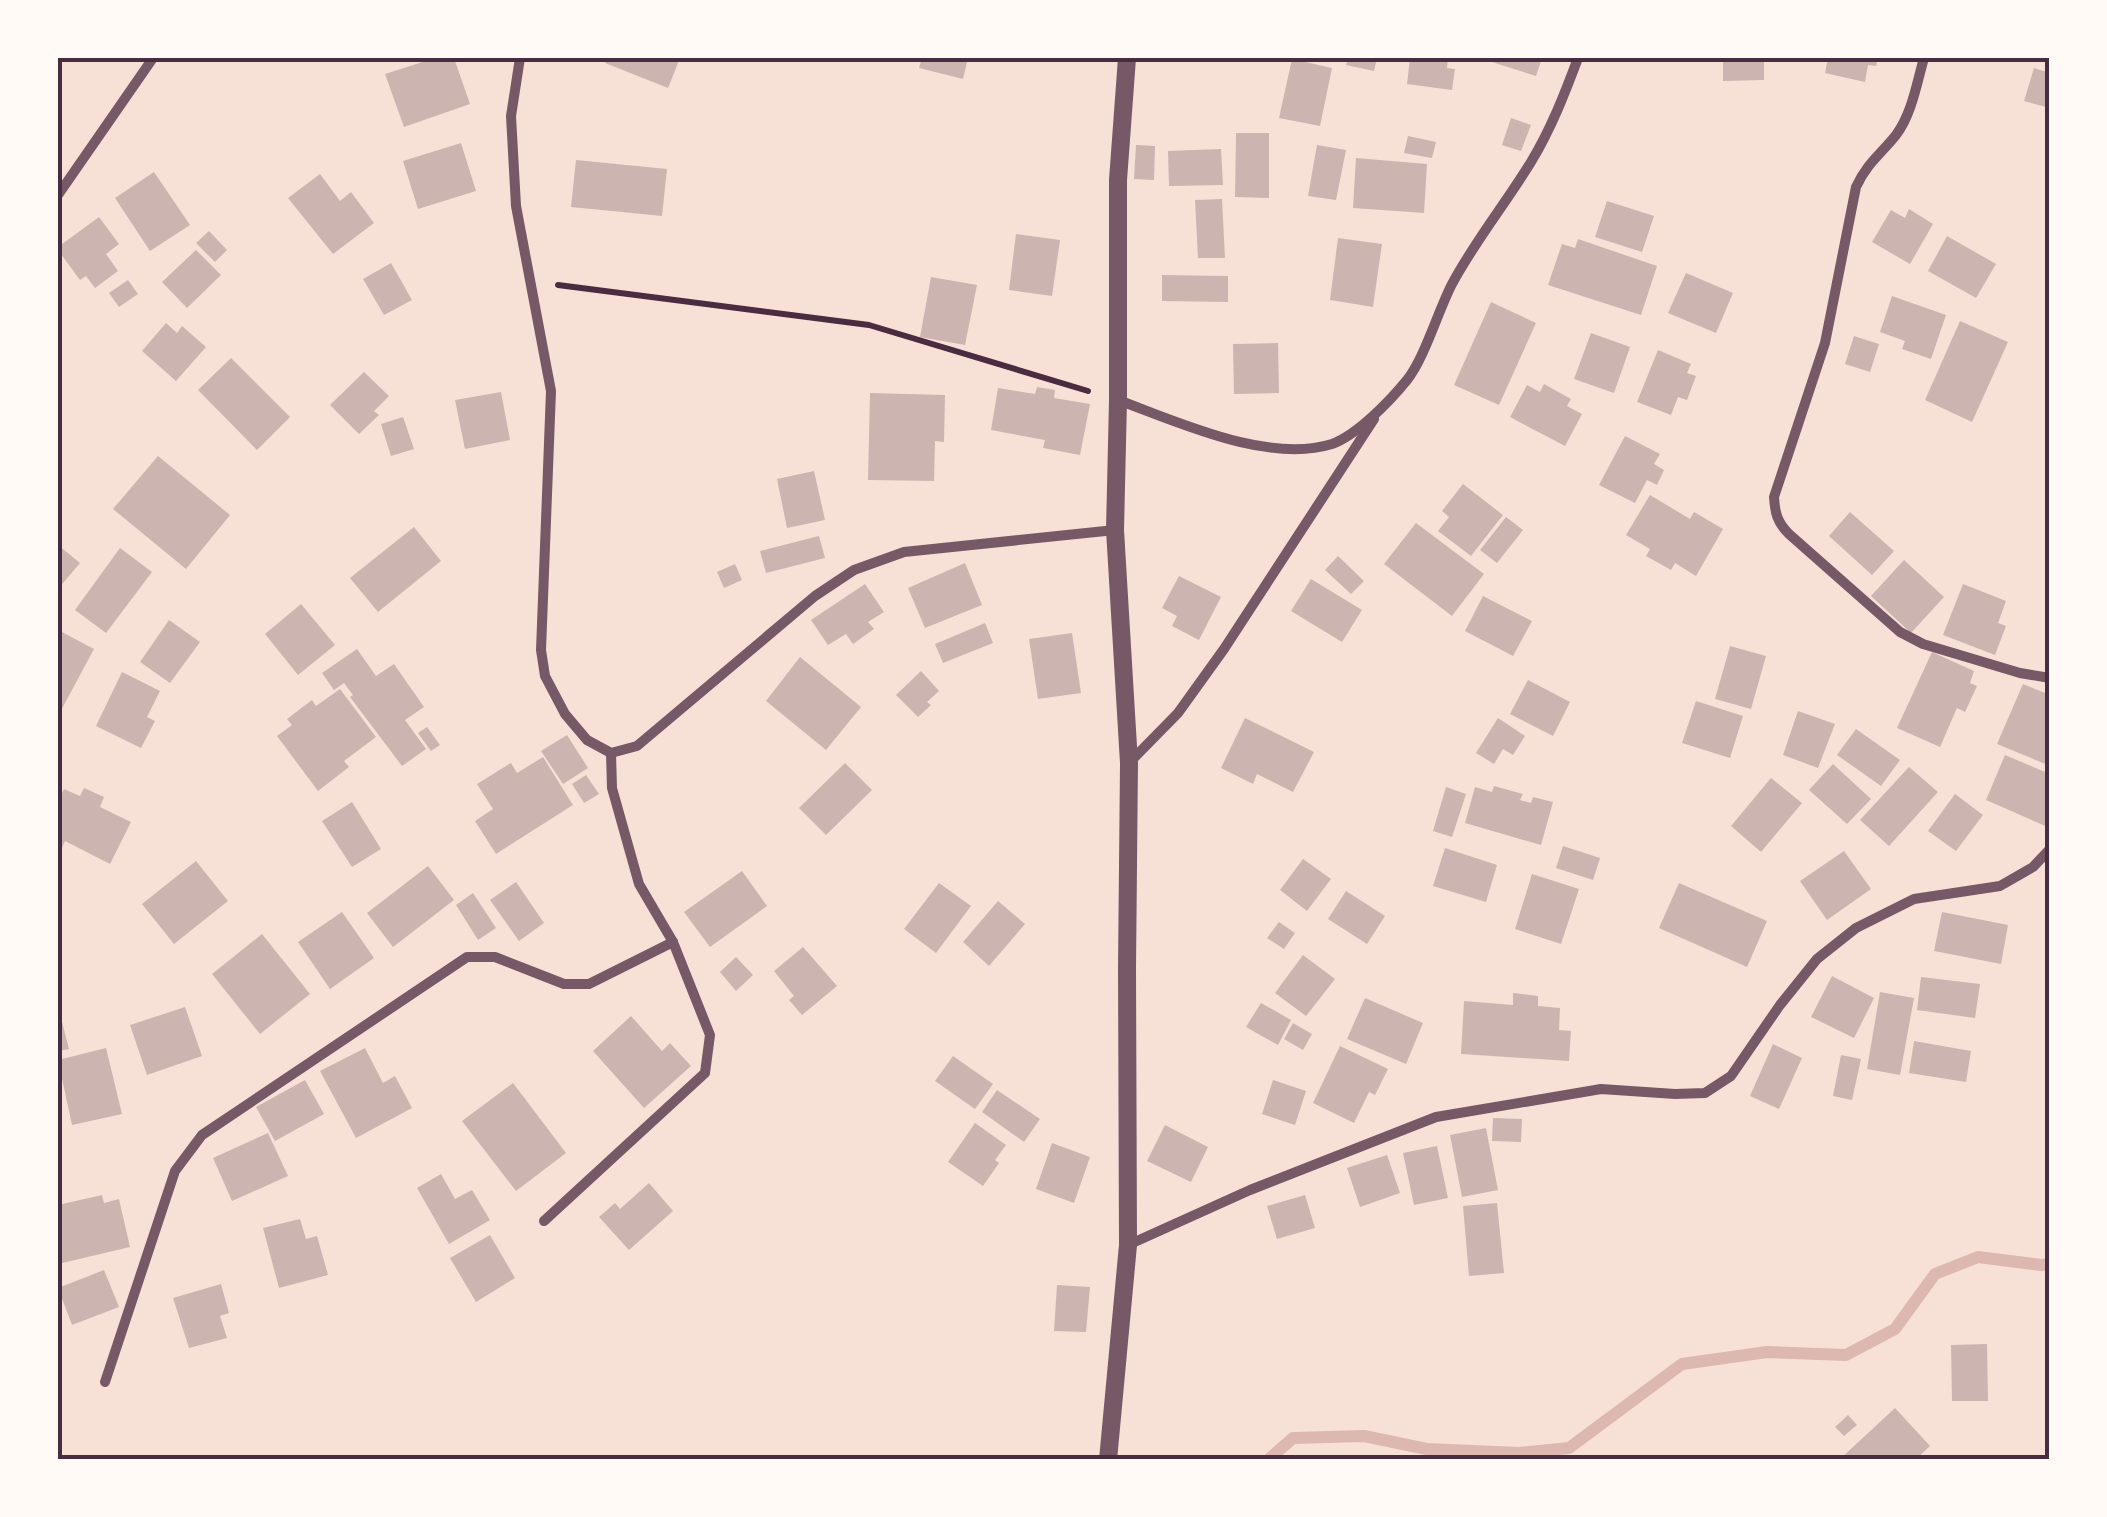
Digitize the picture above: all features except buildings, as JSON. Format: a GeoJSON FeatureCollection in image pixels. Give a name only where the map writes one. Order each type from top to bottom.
{"type":"FeatureCollection","features":[{"type":"Feature","properties":{"kind":"street"},"geometry":{"type":"LineString","coordinates":[[58,195],[153,58]]}},
{"type":"Feature","properties":{"kind":"street"},"geometry":{"type":"LineString","coordinates":[[520,58],[512,116],[516,206],[552,391],[542,650],[545,676],[565,714],[587,740],[611,753],[637,746],[814,596],[854,570],[904,552],[1115,530]]}},
{"type":"Feature","properties":{"kind":"street"},"geometry":{"type":"LineString","coordinates":[[1108,1460],[1128,1245],[1129,763],[1115,530],[1118,180],[1127,58]]}},
{"type":"Feature","properties":{"kind":"street"},"geometry":{"type":"LineString","coordinates":[[1129,763],[1178,713],[1378,414],[1410,376],[1452,284],[1532,160],[1561,103],[1578,58]]}},
{"type":"Feature","properties":{"kind":"street"},"geometry":{"type":"LineString","coordinates":[[1924,58],[1897,134],[1865,168],[1856,187],[1825,343],[1774,496],[1775,510],[1778,523],[1789,534],[1900,632],[1923,644],[2050,678]]}},
{"type":"Feature","properties":{"kind":"street"},"geometry":{"type":"LineString","coordinates":[[1118,400],[1244,443],[1288,450],[1333,444],[1378,414]]}},
{"type":"Feature","properties":{"kind":"street"},"geometry":{"type":"LineString","coordinates":[[544,1221],[705,1073],[710,1035],[673,942],[638,884],[612,788],[611,753]]}},
{"type":"Feature","properties":{"kind":"street"},"geometry":{"type":"LineString","coordinates":[[1128,1245],[1250,1190],[1436,1117],[1602,1089],[1706,1093],[1731,1076],[1817,960],[1856,928],[1914,898],[2000,886],[2033,868],[2050,849]]}},
{"type":"Feature","properties":{"kind":"street"},"geometry":{"type":"LineString","coordinates":[[104,1382],[174,1171],[202,1135],[467,957],[495,957],[564,984],[589,984],[673,942]]}},
{"type":"Feature","properties":{"kind":"path"},"geometry":{"type":"LineString","coordinates":[[532,282],[869,325],[1118,400]]}},
{"type":"Feature","properties":{"kind":"waterway"},"geometry":{"type":"LineString","coordinates":[[1268,1460],[1293,1438],[1364,1436],[1427,1449],[1519,1453],[1569,1448],[1682,1364],[1767,1352],[1846,1355],[1895,1329],[1935,1274],[1978,1257],[2050,1264]]}}]}
